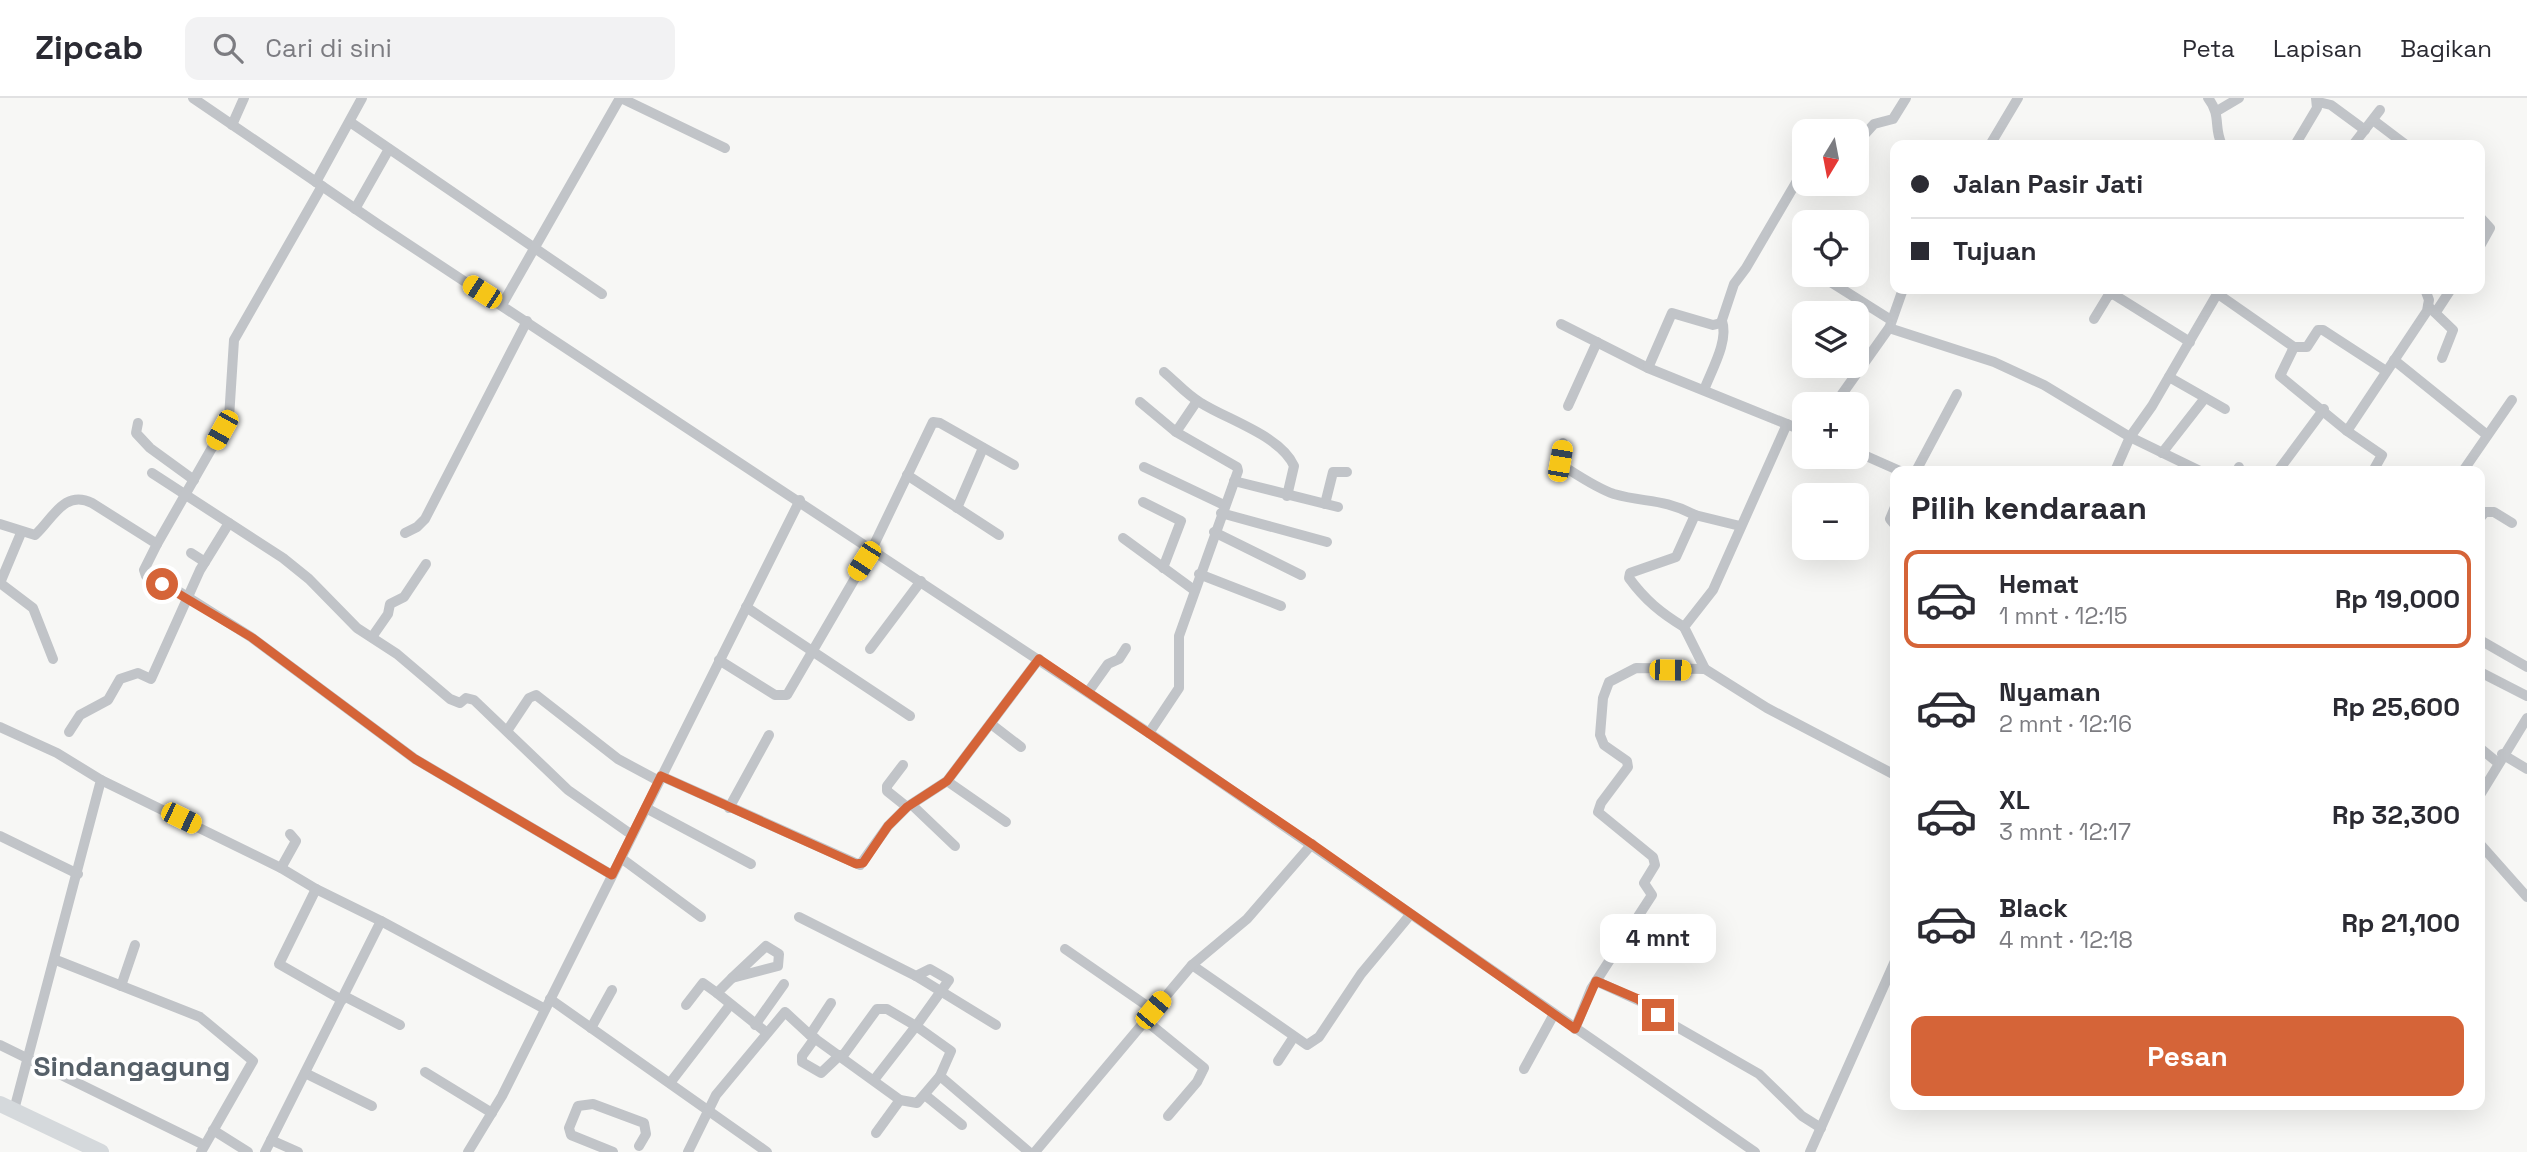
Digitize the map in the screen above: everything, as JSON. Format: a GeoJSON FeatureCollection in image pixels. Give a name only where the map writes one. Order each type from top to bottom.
{"type":"FeatureCollection","features":[{"type":"Feature","properties":{"kind":"main road"},"geometry":{"type":"LineString","coordinates":[[7,1107],[101,1152]]}},
{"type":"Feature","properties":{"kind":"street"},"geometry":{"type":"LineString","coordinates":[[193,98],[355,209],[800,500],[1149,733],[1755,1152]]}},
{"type":"Feature","properties":{"kind":"street"},"geometry":{"type":"LineString","coordinates":[[232,125],[244,98]]}},
{"type":"Feature","properties":{"kind":"street"},"geometry":{"type":"LineString","coordinates":[[362,98],[319,184],[234,340],[229,418],[145,565],[145,575],[251,637],[415,759],[612,875]]}},
{"type":"Feature","properties":{"kind":"street"},"geometry":{"type":"LineString","coordinates":[[502,305],[620,98],[725,148]]}},
{"type":"Feature","properties":{"kind":"street"},"geometry":{"type":"LineString","coordinates":[[1869,130],[1874,124],[1893,118],[1906,98]]}},
{"type":"Feature","properties":{"kind":"street"},"geometry":{"type":"LineString","coordinates":[[1993,140],[2018,98]]}},
{"type":"Feature","properties":{"kind":"street"},"geometry":{"type":"LineString","coordinates":[[2208,98],[2217,111],[2220,140]]}},
{"type":"Feature","properties":{"kind":"street"},"geometry":{"type":"LineString","coordinates":[[2217,111],[2239,98]]}},
{"type":"Feature","properties":{"kind":"street"},"geometry":{"type":"LineString","coordinates":[[2297,140],[2317,100],[2331,105],[2365,130]]}},
{"type":"Feature","properties":{"kind":"street"},"geometry":{"type":"LineString","coordinates":[[2357,140],[2380,110]]}},
{"type":"Feature","properties":{"kind":"street"},"geometry":{"type":"LineString","coordinates":[[2372,120],[2399,140]]}},
{"type":"Feature","properties":{"kind":"street"},"geometry":{"type":"LineString","coordinates":[[349,122],[602,294]]}},
{"type":"Feature","properties":{"kind":"street"},"geometry":{"type":"LineString","coordinates":[[355,209],[390,149]]}},
{"type":"Feature","properties":{"kind":"street"},"geometry":{"type":"LineString","coordinates":[[1704,390],[1718,355],[1724,331],[1722,321],[1734,284],[1792,189]]}},
{"type":"Feature","properties":{"kind":"street"},"geometry":{"type":"LineString","coordinates":[[2485,223],[2490,229],[2485,238]]}},
{"type":"Feature","properties":{"kind":"street"},"geometry":{"type":"LineString","coordinates":[[1838,287],[1890,324],[1994,362],[2043,385],[2130,437],[2189,466]]}},
{"type":"Feature","properties":{"kind":"street"},"geometry":{"type":"LineString","coordinates":[[1843,392],[1890,324],[1901,294]]}},
{"type":"Feature","properties":{"kind":"street"},"geometry":{"type":"LineString","coordinates":[[2094,319],[2108,296],[2113,294],[2190,342]]}},
{"type":"Feature","properties":{"kind":"street"},"geometry":{"type":"LineString","coordinates":[[2117,466],[2130,437],[2217,294]]}},
{"type":"Feature","properties":{"kind":"street"},"geometry":{"type":"LineString","coordinates":[[2223,294],[2294,347],[2307,347],[2318,330],[2323,330],[2386,371]]}},
{"type":"Feature","properties":{"kind":"street"},"geometry":{"type":"LineString","coordinates":[[2427,294],[2432,309],[2453,330],[2442,358]]}},
{"type":"Feature","properties":{"kind":"street"},"geometry":{"type":"LineString","coordinates":[[2347,431],[2386,371],[2446,294]]}},
{"type":"Feature","properties":{"kind":"street"},"geometry":{"type":"LineString","coordinates":[[1648,368],[1672,313],[1713,325],[1722,321]]}},
{"type":"Feature","properties":{"kind":"street"},"geometry":{"type":"LineString","coordinates":[[405,533],[425,519],[527,321]]}},
{"type":"Feature","properties":{"kind":"street"},"geometry":{"type":"LineString","coordinates":[[1562,324],[1648,368],[1792,426]]}},
{"type":"Feature","properties":{"kind":"street"},"geometry":{"type":"LineString","coordinates":[[1568,406],[1597,342]]}},
{"type":"Feature","properties":{"kind":"street"},"geometry":{"type":"LineString","coordinates":[[2294,347],[2280,376],[2324,409],[2347,431],[2382,455],[2376,466]]}},
{"type":"Feature","properties":{"kind":"street"},"geometry":{"type":"LineString","coordinates":[[2394,360],[2487,435]]}},
{"type":"Feature","properties":{"kind":"street"},"geometry":{"type":"LineString","coordinates":[[1164,372],[1197,401],[1253,431],[1290,459],[1294,466],[1287,496]]}},
{"type":"Feature","properties":{"kind":"street"},"geometry":{"type":"LineString","coordinates":[[2169,377],[2225,409]]}},
{"type":"Feature","properties":{"kind":"street"},"geometry":{"type":"LineString","coordinates":[[1919,466],[1957,394]]}},
{"type":"Feature","properties":{"kind":"street"},"geometry":{"type":"LineString","coordinates":[[2162,453],[2205,398]]}},
{"type":"Feature","properties":{"kind":"street"},"geometry":{"type":"LineString","coordinates":[[2466,466],[2512,400]]}},
{"type":"Feature","properties":{"kind":"street"},"geometry":{"type":"LineString","coordinates":[[1176,432],[1197,401]]}},
{"type":"Feature","properties":{"kind":"street"},"geometry":{"type":"LineString","coordinates":[[1140,402],[1176,432],[1237,467],[1179,636],[1179,688],[1149,733]]}},
{"type":"Feature","properties":{"kind":"street"},"geometry":{"type":"LineString","coordinates":[[2282,466],[2324,409]]}},
{"type":"Feature","properties":{"kind":"street"},"geometry":{"type":"LineString","coordinates":[[719,660],[782,696],[791,690],[872,549],[933,422],[940,423],[1014,465]]}},
{"type":"Feature","properties":{"kind":"street"},"geometry":{"type":"LineString","coordinates":[[138,423],[136,433],[150,448],[194,480]]}},
{"type":"Feature","properties":{"kind":"street"},"geometry":{"type":"LineString","coordinates":[[1684,626],[1713,590],[1787,424]]}},
{"type":"Feature","properties":{"kind":"street"},"geometry":{"type":"LineString","coordinates":[[1563,443],[1560,464],[1603,489],[1617,494],[1672,503],[1695,515],[1740,526]]}},
{"type":"Feature","properties":{"kind":"street"},"geometry":{"type":"LineString","coordinates":[[957,508],[983,448]]}},
{"type":"Feature","properties":{"kind":"street"},"geometry":{"type":"LineString","coordinates":[[1869,457],[1890,467]]}},
{"type":"Feature","properties":{"kind":"street"},"geometry":{"type":"LineString","coordinates":[[1144,467],[1223,509],[1327,542]]}},
{"type":"Feature","properties":{"kind":"street"},"geometry":{"type":"LineString","coordinates":[[1325,504],[1333,472],[1347,472]]}},
{"type":"Feature","properties":{"kind":"street"},"geometry":{"type":"LineString","coordinates":[[152,473],[290,564],[357,628],[435,684],[450,699],[460,704],[466,698],[474,700],[568,790],[632,835]]}},
{"type":"Feature","properties":{"kind":"street"},"geometry":{"type":"LineString","coordinates":[[907,475],[999,536]]}},
{"type":"Feature","properties":{"kind":"street"},"geometry":{"type":"LineString","coordinates":[[1234,481],[1338,507]]}},
{"type":"Feature","properties":{"kind":"street"},"geometry":{"type":"LineString","coordinates":[[0,524],[21,533],[35,535],[58,508],[82,499],[157,544]]}},
{"type":"Feature","properties":{"kind":"street"},"geometry":{"type":"LineString","coordinates":[[468,1152],[492,1113],[548,1004],[800,500]]}},
{"type":"Feature","properties":{"kind":"street"},"geometry":{"type":"LineString","coordinates":[[1143,502],[1181,521],[1163,568]]}},
{"type":"Feature","properties":{"kind":"street"},"geometry":{"type":"LineString","coordinates":[[2485,514],[2488,511],[2512,523]]}},
{"type":"Feature","properties":{"kind":"street"},"geometry":{"type":"LineString","coordinates":[[1695,515],[1676,557],[1633,570],[1629,578],[1657,611],[1684,626],[1705,669]]}},
{"type":"Feature","properties":{"kind":"street"},"geometry":{"type":"LineString","coordinates":[[69,732],[80,715],[108,700],[120,679],[138,673],[151,679],[205,562],[229,523]]}},
{"type":"Feature","properties":{"kind":"street"},"geometry":{"type":"LineString","coordinates":[[1214,532],[1301,575]]}},
{"type":"Feature","properties":{"kind":"street"},"geometry":{"type":"LineString","coordinates":[[21,533],[1,573],[2,585],[19,594],[33,608],[53,659]]}},
{"type":"Feature","properties":{"kind":"street"},"geometry":{"type":"LineString","coordinates":[[1123,538],[1194,590]]}},
{"type":"Feature","properties":{"kind":"street"},"geometry":{"type":"LineString","coordinates":[[191,553],[205,562]]}},
{"type":"Feature","properties":{"kind":"street"},"geometry":{"type":"LineString","coordinates":[[372,637],[388,614],[390,604],[405,596],[426,564]]}},
{"type":"Feature","properties":{"kind":"street"},"geometry":{"type":"LineString","coordinates":[[1199,574],[1282,606]]}},
{"type":"Feature","properties":{"kind":"street"},"geometry":{"type":"LineString","coordinates":[[870,649],[921,581]]}},
{"type":"Feature","properties":{"kind":"street"},"geometry":{"type":"LineString","coordinates":[[746,607],[813,649],[910,716]]}},
{"type":"Feature","properties":{"kind":"street"},"geometry":{"type":"LineString","coordinates":[[2485,643],[2527,667]]}},
{"type":"Feature","properties":{"kind":"street"},"geometry":{"type":"LineString","coordinates":[[1088,692],[1105,667],[1119,659],[1126,648]]}},
{"type":"Feature","properties":{"kind":"street"},"geometry":{"type":"LineString","coordinates":[[507,731],[531,695],[536,695],[609,753],[860,865],[888,826],[910,806],[947,781],[1039,659]]}},
{"type":"Feature","properties":{"kind":"street"},"geometry":{"type":"LineString","coordinates":[[1575,1029],[1596,981],[1652,895],[1644,883],[1655,862],[1598,812],[1601,803],[1628,766],[1627,761],[1604,745],[1600,736],[1606,687],[1614,678],[1636,668],[1705,669],[1767,708],[1890,772]]}},
{"type":"Feature","properties":{"kind":"street"},"geometry":{"type":"LineString","coordinates":[[2485,675],[2527,696]]}},
{"type":"Feature","properties":{"kind":"street"},"geometry":{"type":"LineString","coordinates":[[2485,786],[2500,758],[2526,721]]}},
{"type":"Feature","properties":{"kind":"street"},"geometry":{"type":"LineString","coordinates":[[991,724],[1021,747]]}},
{"type":"Feature","properties":{"kind":"street"},"geometry":{"type":"LineString","coordinates":[[0,727],[57,753],[101,780],[548,1004],[591,1028],[707,1107],[767,1152]]}},
{"type":"Feature","properties":{"kind":"street"},"geometry":{"type":"LineString","coordinates":[[729,808],[769,736]]}},
{"type":"Feature","properties":{"kind":"street"},"geometry":{"type":"LineString","coordinates":[[2485,750],[2527,769]]}},
{"type":"Feature","properties":{"kind":"street"},"geometry":{"type":"LineString","coordinates":[[902,765],[887,786],[887,791],[910,806],[955,846]]}},
{"type":"Feature","properties":{"kind":"street"},"geometry":{"type":"LineString","coordinates":[[7,1107],[30,1060],[101,780]]}},
{"type":"Feature","properties":{"kind":"street"},"geometry":{"type":"LineString","coordinates":[[947,781],[1006,822]]}},
{"type":"Feature","properties":{"kind":"street"},"geometry":{"type":"LineString","coordinates":[[646,808],[751,864]]}},
{"type":"Feature","properties":{"kind":"street"},"geometry":{"type":"LineString","coordinates":[[281,868],[296,841],[290,834]]}},
{"type":"Feature","properties":{"kind":"street"},"geometry":{"type":"LineString","coordinates":[[0,836],[78,874]]}},
{"type":"Feature","properties":{"kind":"street"},"geometry":{"type":"LineString","coordinates":[[1035,1152],[1192,965],[1247,919],[1312,844]]}},
{"type":"Feature","properties":{"kind":"street"},"geometry":{"type":"LineString","coordinates":[[2485,850],[2527,897]]}},
{"type":"Feature","properties":{"kind":"street"},"geometry":{"type":"LineString","coordinates":[[621,858],[701,917]]}},
{"type":"Feature","properties":{"kind":"street"},"geometry":{"type":"LineString","coordinates":[[316,889],[279,964],[400,1025]]}},
{"type":"Feature","properties":{"kind":"street"},"geometry":{"type":"LineString","coordinates":[[1192,965],[1293,1038],[1307,1045],[1313,1043],[1361,974],[1410,915]]}},
{"type":"Feature","properties":{"kind":"street"},"geometry":{"type":"LineString","coordinates":[[799,917],[916,976],[948,982],[996,1025]]}},
{"type":"Feature","properties":{"kind":"street"},"geometry":{"type":"LineString","coordinates":[[265,1152],[381,921]]}},
{"type":"Feature","properties":{"kind":"street"},"geometry":{"type":"LineString","coordinates":[[121,986],[135,945]]}},
{"type":"Feature","properties":{"kind":"street"},"geometry":{"type":"LineString","coordinates":[[1065,949],[1153,1010]]}},
{"type":"Feature","properties":{"kind":"street"},"geometry":{"type":"LineString","coordinates":[[0,1045],[203,1149],[253,1061],[200,1017],[56,960]]}},
{"type":"Feature","properties":{"kind":"street"},"geometry":{"type":"LineString","coordinates":[[1810,1152],[1890,972]]}},
{"type":"Feature","properties":{"kind":"street"},"geometry":{"type":"LineString","coordinates":[[717,993],[732,978]]}},
{"type":"Feature","properties":{"kind":"street"},"geometry":{"type":"LineString","coordinates":[[1596,981],[1638,999],[1670,1023],[1759,1074],[1802,1116],[1821,1128]]}},
{"type":"Feature","properties":{"kind":"street"},"geometry":{"type":"LineString","coordinates":[[874,1080],[948,982]]}},
{"type":"Feature","properties":{"kind":"street"},"geometry":{"type":"LineString","coordinates":[[686,1005],[703,983],[767,1033]]}},
{"type":"Feature","properties":{"kind":"street"},"geometry":{"type":"LineString","coordinates":[[755,1025],[784,984]]}},
{"type":"Feature","properties":{"kind":"street"},"geometry":{"type":"LineString","coordinates":[[591,1028],[612,990]]}},
{"type":"Feature","properties":{"kind":"street"},"geometry":{"type":"LineString","coordinates":[[772,1001],[812,1036],[841,1056],[900,1100],[917,1103],[940,1076],[951,1051],[887,1009],[877,1009],[841,1056],[821,1073],[802,1062],[802,1056],[812,1036],[831,1003]]}},
{"type":"Feature","properties":{"kind":"street"},"geometry":{"type":"LineString","coordinates":[[670,1083],[730,1005]]}},
{"type":"Feature","properties":{"kind":"street"},"geometry":{"type":"LineString","coordinates":[[688,1152],[707,1107],[785,1012]]}},
{"type":"Feature","properties":{"kind":"street"},"geometry":{"type":"LineString","coordinates":[[1524,1069],[1554,1014]]}},
{"type":"Feature","properties":{"kind":"street"},"geometry":{"type":"LineString","coordinates":[[1145,1020],[1204,1068],[1197,1082],[1168,1116]]}},
{"type":"Feature","properties":{"kind":"street"},"geometry":{"type":"LineString","coordinates":[[1278,1061],[1293,1038]]}},
{"type":"Feature","properties":{"kind":"street"},"geometry":{"type":"LineString","coordinates":[[425,1072],[492,1113]]}},
{"type":"Feature","properties":{"kind":"street"},"geometry":{"type":"LineString","coordinates":[[305,1073],[372,1106]]}},
{"type":"Feature","properties":{"kind":"street"},"geometry":{"type":"LineString","coordinates":[[940,1076],[1029,1152]]}},
{"type":"Feature","properties":{"kind":"street"},"geometry":{"type":"LineString","coordinates":[[925,1095],[962,1125]]}},
{"type":"Feature","properties":{"kind":"street"},"geometry":{"type":"LineString","coordinates":[[876,1133],[900,1100]]}},
{"type":"Feature","properties":{"kind":"street"},"geometry":{"type":"LineString","coordinates":[[613,1152],[571,1135],[569,1128],[578,1106],[593,1104],[644,1123],[646,1134],[641,1150]]}},
{"type":"Feature","properties":{"kind":"street"},"geometry":{"type":"LineString","coordinates":[[213,1130],[248,1152]]}},
{"type":"Feature","properties":{"kind":"street"},"geometry":{"type":"LineString","coordinates":[[271,1140],[298,1152]]}},
{"type":"Feature","properties":{"kind":"district","name":"Sindangagung"},"geometry":{"type":"Point","coordinates":[132,1066]}},
{"type":"Feature","properties":{"kind":"route"},"geometry":{"type":"LineString","coordinates":[[162,584],[178,591],[251,637],[415,759],[612,875],[661,776],[785,834],[860,865],[888,826],[907,807],[947,781],[1039,659],[1312,844],[1575,1029],[1596,981],[1638,999],[1658,1015]]}}]}
